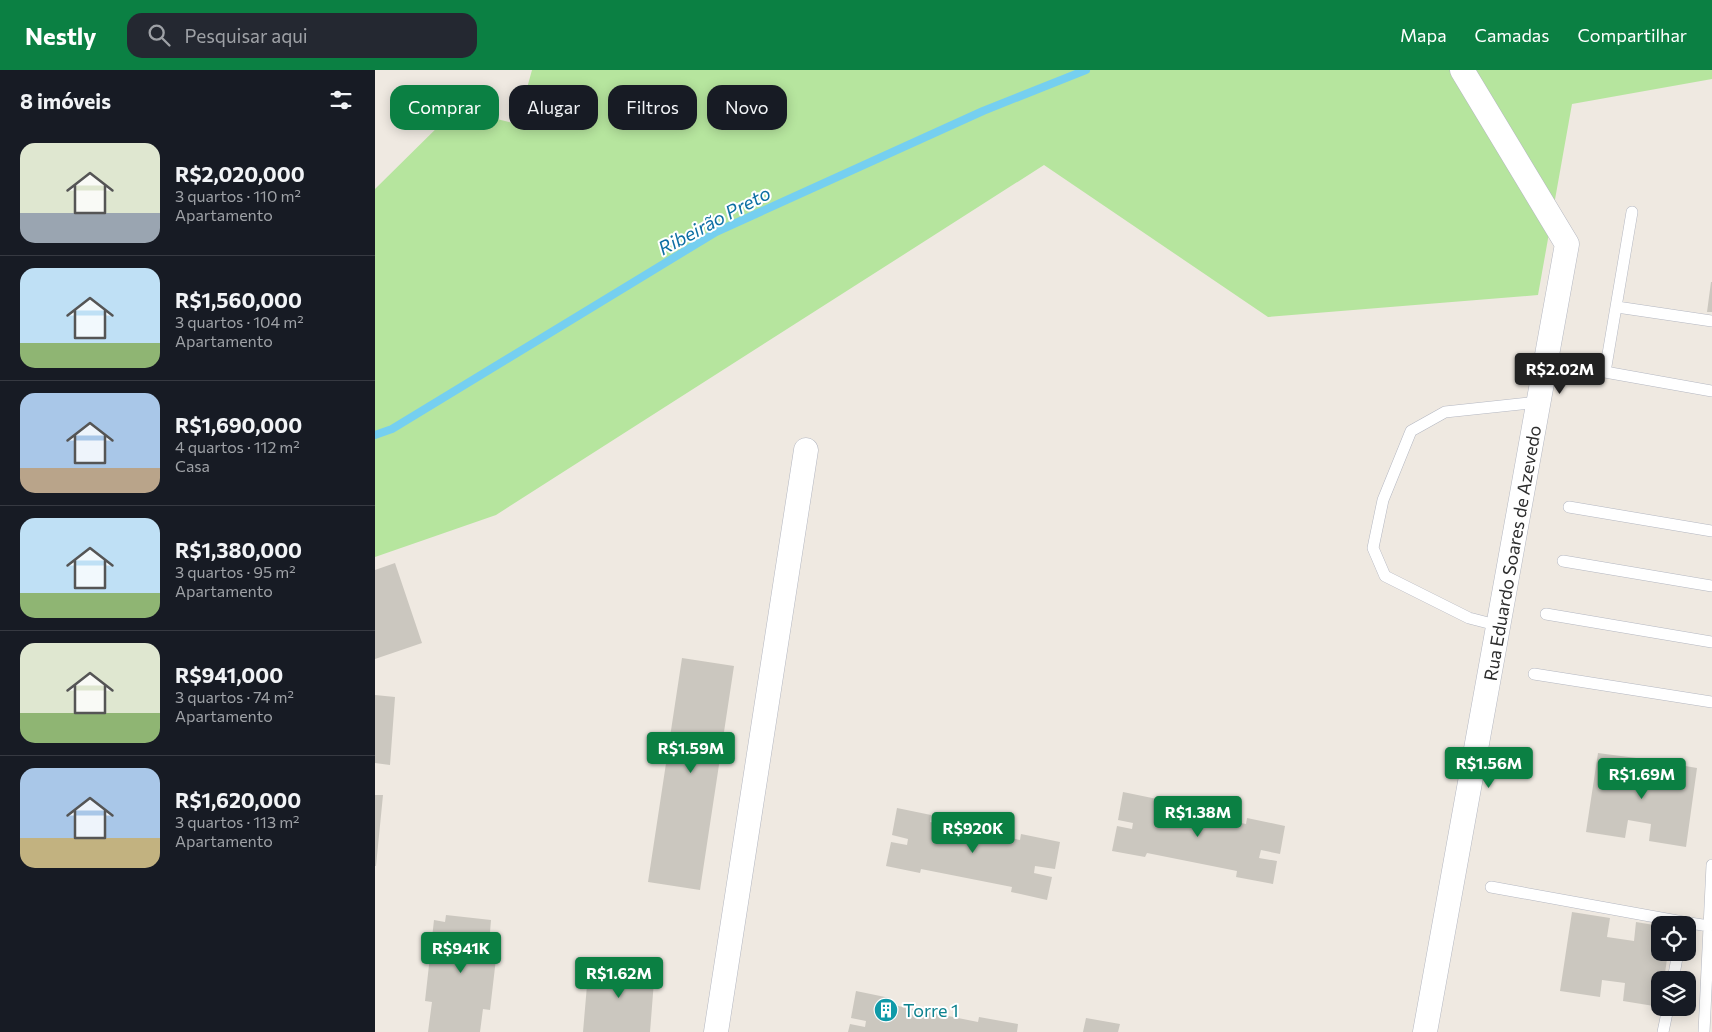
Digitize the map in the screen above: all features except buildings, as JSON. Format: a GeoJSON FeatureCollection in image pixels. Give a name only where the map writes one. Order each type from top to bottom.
{"type":"FeatureCollection","features":[{"type":"Feature","properties":{"kind":"street","name":"Rua Eduardo Soares de Azevedo"},"geometry":{"type":"LineString","coordinates":[[1425,1032],[1500,626],[1567,244],[1462,70]]}},
{"type":"Feature","properties":{"kind":"street"},"geometry":{"type":"LineString","coordinates":[[717,1032],[806,450]]}},
{"type":"Feature","properties":{"kind":"lane"},"geometry":{"type":"LineString","coordinates":[[1632,212],[1605,372],[1712,391]]}},
{"type":"Feature","properties":{"kind":"lane"},"geometry":{"type":"LineString","coordinates":[[1617,307],[1712,321]]}},
{"type":"Feature","properties":{"kind":"lane"},"geometry":{"type":"LineString","coordinates":[[1500,626],[1469,618],[1385,576],[1373,548],[1383,500],[1411,431],[1445,412],[1539,402]]}},
{"type":"Feature","properties":{"kind":"lane"},"geometry":{"type":"LineString","coordinates":[[1569,507],[1712,531]]}},
{"type":"Feature","properties":{"kind":"lane"},"geometry":{"type":"LineString","coordinates":[[1563,561],[1712,586]]}},
{"type":"Feature","properties":{"kind":"lane"},"geometry":{"type":"LineString","coordinates":[[1546,614],[1712,642]]}},
{"type":"Feature","properties":{"kind":"lane"},"geometry":{"type":"LineString","coordinates":[[1534,674],[1712,702]]}},
{"type":"Feature","properties":{"kind":"lane"},"geometry":{"type":"LineString","coordinates":[[1704,1032],[1712,865]]}},
{"type":"Feature","properties":{"kind":"lane"},"geometry":{"type":"LineString","coordinates":[[1491,887],[1651,918]]}},
{"type":"Feature","properties":{"kind":"lane"},"geometry":{"type":"LineString","coordinates":[[1696,925],[1709,926]]}},
{"type":"Feature","properties":{"kind":"lane"},"geometry":{"type":"LineString","coordinates":[[1663,1032],[1666,1016]]}},
{"type":"Feature","properties":{"kind":"green space"},"geometry":{"type":"Polygon","coordinates":[[[532,70],[1712,70],[1712,79],[1572,104],[1538,295],[1268,317],[1044,165],[496,515],[375,557],[375,189],[435,130],[499,130],[499,120],[509,122],[509,130],[598,130],[598,85],[528,85],[532,70]]]}},
{"type":"Feature","properties":{"kind":"waterway","name":"Ribeirão Preto"},"geometry":{"type":"LineString","coordinates":[[375,435],[392,429],[716,232],[983,111],[1086,70]]}},
{"type":"Feature","properties":{"kind":"place","name":"Torre 1"},"geometry":{"type":"Point","coordinates":[886,1010]}}]}
